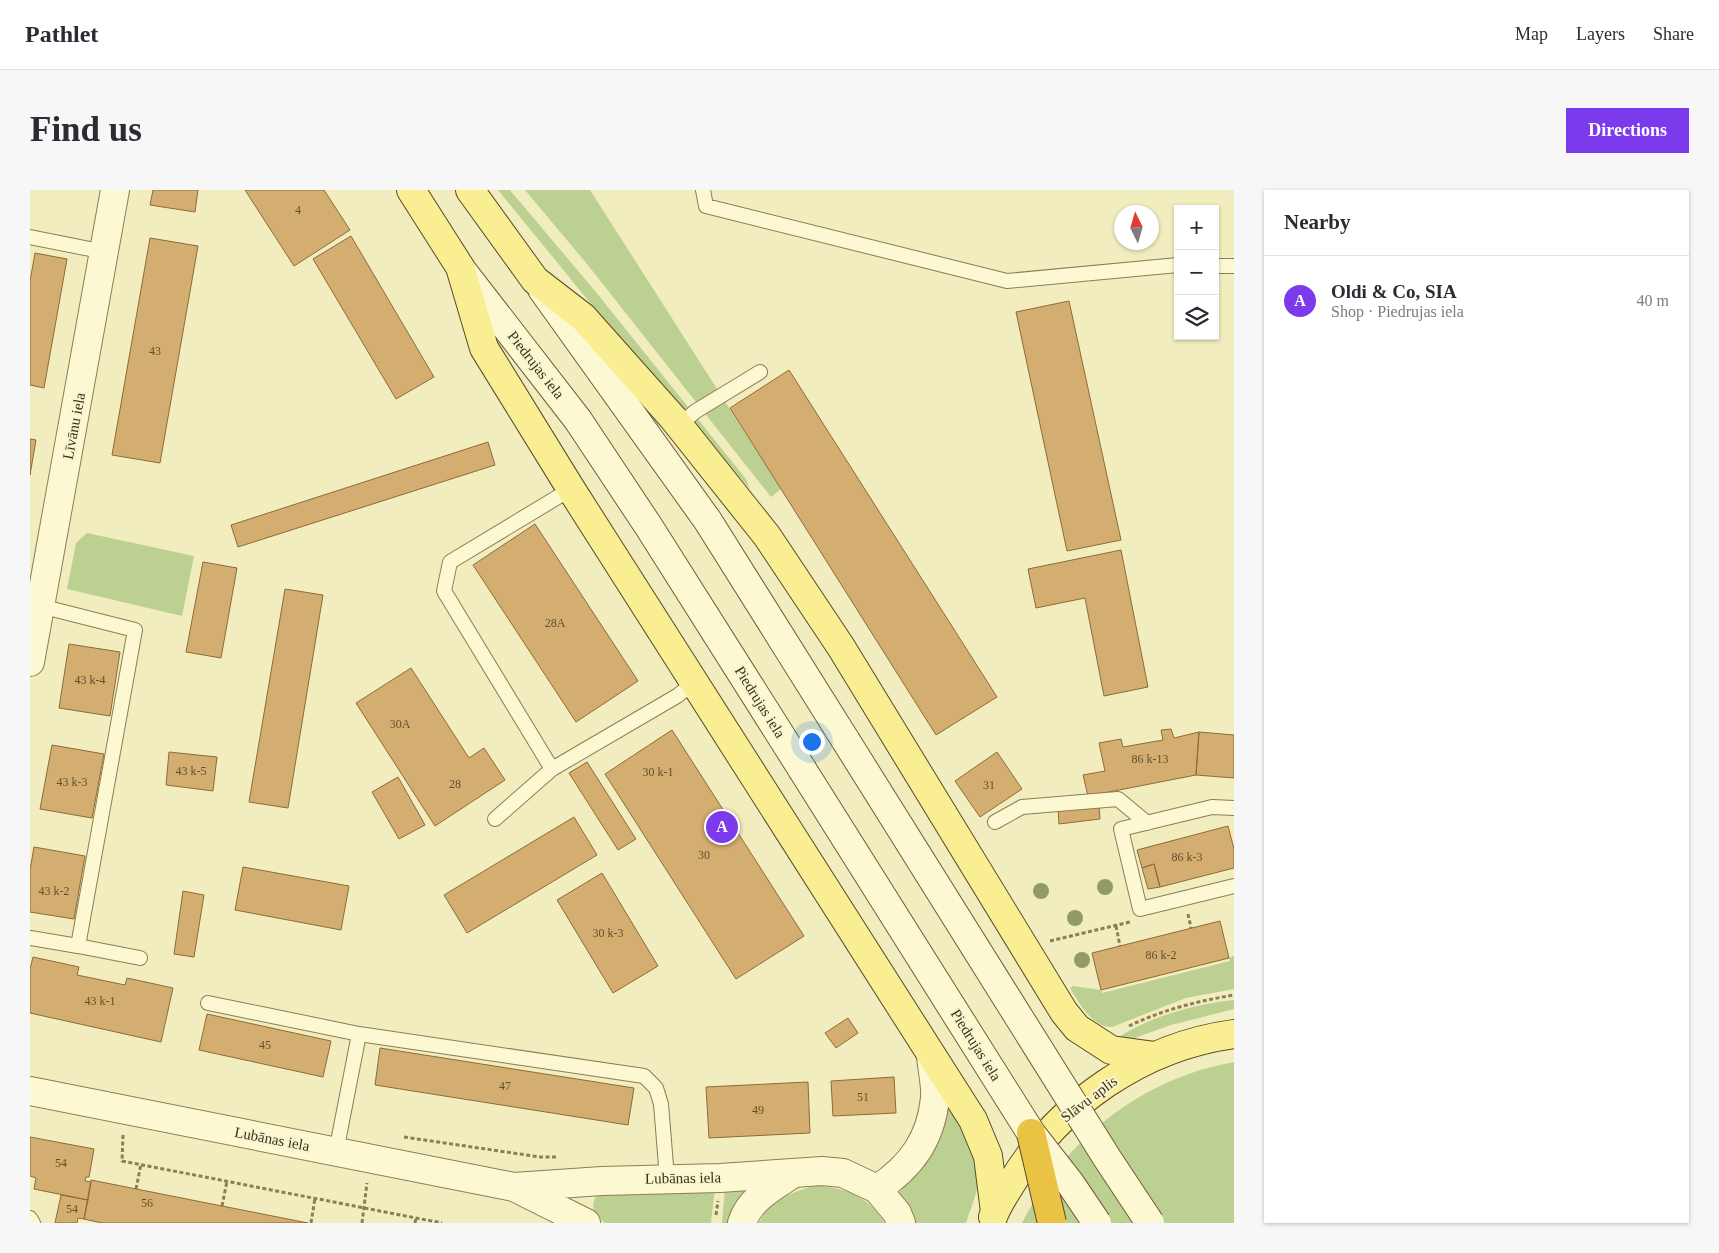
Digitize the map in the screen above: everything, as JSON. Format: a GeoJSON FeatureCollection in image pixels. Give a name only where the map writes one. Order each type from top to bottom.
{"type":"FeatureCollection","features":[{"type":"Feature","properties":{"kind":"highway"},"geometry":{"type":"LineString","coordinates":[[1031,1133],[1052,1223]]}},
{"type":"Feature","properties":{"kind":"main road","name":"Līvānu iela"},"geometry":{"type":"LineString","coordinates":[[30,662],[115,190]]}},
{"type":"Feature","properties":{"kind":"main road","name":"Piedrujas iela"},"geometry":{"type":"LineString","coordinates":[[410,190],[460,267],[578,420],[654,535],[1031,1133],[1070,1183],[1097,1223]]}},
{"type":"Feature","properties":{"kind":"main road"},"geometry":{"type":"LineString","coordinates":[[470,190],[708,521],[1107,1158],[1150,1223]]}},
{"type":"Feature","properties":{"kind":"main road"},"geometry":{"type":"LineString","coordinates":[[460,267],[484,348],[571,489],[973,1120],[988,1156],[993,1217]]}},
{"type":"Feature","properties":{"kind":"main road"},"geometry":{"type":"LineString","coordinates":[[535,280],[583,317],[679,426],[767,536],[841,648],[1064,1012],[1077,1028],[1111,1050],[1155,1056]]}},
{"type":"Feature","properties":{"kind":"main road","name":"Slāvu aplis"},"geometry":{"type":"LineString","coordinates":[[993,1217],[1024,1162],[1061,1120],[1105,1083],[1155,1056],[1211,1037],[1234,1034]]}},
{"type":"Feature","properties":{"kind":"main road"},"geometry":{"type":"LineString","coordinates":[[901,1223],[897,1213],[877,1189],[897,1176],[925,1142],[935,1098],[931,1056]]}},
{"type":"Feature","properties":{"kind":"main road","name":"Lubānas iela"},"geometry":{"type":"LineString","coordinates":[[30,1091],[514,1187],[822,1171],[843,1173],[877,1189]]}},
{"type":"Feature","properties":{"kind":"main road"},"geometry":{"type":"LineString","coordinates":[[742,1223],[744,1216],[765,1191],[793,1174]]}},
{"type":"Feature","properties":{"kind":"main road","name":"Lubānas iela"},"geometry":{"type":"LineString","coordinates":[[514,1187],[586,1223]]}},
{"type":"Feature","properties":{"kind":"lane"},"geometry":{"type":"LineString","coordinates":[[703,190],[706,206],[1007,281],[1174,265]]}},
{"type":"Feature","properties":{"kind":"lane"},"geometry":{"type":"LineString","coordinates":[[30,237],[105,252]]}},
{"type":"Feature","properties":{"kind":"lane"},"geometry":{"type":"LineString","coordinates":[[1219,266],[1234,266]]}},
{"type":"Feature","properties":{"kind":"lane"},"geometry":{"type":"LineString","coordinates":[[679,426],[696,411],[760,372]]}},
{"type":"Feature","properties":{"kind":"lane"},"geometry":{"type":"LineString","coordinates":[[552,769],[444,591],[450,562],[571,489]]}},
{"type":"Feature","properties":{"kind":"lane"},"geometry":{"type":"LineString","coordinates":[[40,606],[135,630],[78,946]]}},
{"type":"Feature","properties":{"kind":"lane"},"geometry":{"type":"LineString","coordinates":[[495,819],[552,769],[677,696],[695,682]]}},
{"type":"Feature","properties":{"kind":"lane"},"geometry":{"type":"LineString","coordinates":[[994,822],[1022,807],[1118,799],[1147,823]]}},
{"type":"Feature","properties":{"kind":"lane"},"geometry":{"type":"LineString","coordinates":[[1234,808],[1212,807],[1121,829],[1140,909],[1234,886]]}},
{"type":"Feature","properties":{"kind":"lane"},"geometry":{"type":"LineString","coordinates":[[30,938],[140,958]]}},
{"type":"Feature","properties":{"kind":"lane"},"geometry":{"type":"LineString","coordinates":[[208,1003],[360,1034],[644,1076],[656,1088],[661,1104],[667,1178]]}},
{"type":"Feature","properties":{"kind":"lane"},"geometry":{"type":"LineString","coordinates":[[336,1152],[360,1034]]}},
{"type":"Feature","properties":{"kind":"lane"},"geometry":{"type":"LineString","coordinates":[[30,1218],[33,1223]]}},
{"type":"Feature","properties":{"kind":"path"},"geometry":{"type":"LineString","coordinates":[[1040,943],[1134,921],[1140,909]]}},
{"type":"Feature","properties":{"kind":"path"},"geometry":{"type":"LineString","coordinates":[[1116,926],[1120,946]]}},
{"type":"Feature","properties":{"kind":"path"},"geometry":{"type":"LineString","coordinates":[[1124,1029],[1148,1017],[1195,1002],[1234,995]]}},
{"type":"Feature","properties":{"kind":"path"},"geometry":{"type":"LineString","coordinates":[[124,1128],[122,1161],[442,1223]]}},
{"type":"Feature","properties":{"kind":"path"},"geometry":{"type":"LineString","coordinates":[[403,1137],[540,1157],[559,1157]]}},
{"type":"Feature","properties":{"kind":"path"},"geometry":{"type":"LineString","coordinates":[[136,1189],[140,1164]]}},
{"type":"Feature","properties":{"kind":"path"},"geometry":{"type":"LineString","coordinates":[[222,1206],[227,1181]]}},
{"type":"Feature","properties":{"kind":"path"},"geometry":{"type":"LineString","coordinates":[[310,1223],[315,1198]]}},
{"type":"Feature","properties":{"kind":"path"},"geometry":{"type":"LineString","coordinates":[[716,1223],[718,1198]]}},
{"type":"Feature","properties":{"kind":"path"},"geometry":{"type":"LineString","coordinates":[[415,1223],[416,1218]]}},
{"type":"Feature","properties":{"kind":"green space"},"geometry":{"type":"Polygon","coordinates":[[[498,190],[510,190],[595,291],[746,479],[750,489],[649,375],[498,190]]]}},
{"type":"Feature","properties":{"kind":"green space"},"geometry":{"type":"Polygon","coordinates":[[[525,190],[590,190],[781,489],[771,497],[587,264],[525,190]]]}},
{"type":"Feature","properties":{"kind":"green space"},"geometry":{"type":"Polygon","coordinates":[[[87,533],[194,556],[182,616],[67,589],[76,543],[87,533]]]}},
{"type":"Feature","properties":{"kind":"green space"},"geometry":{"type":"Polygon","coordinates":[[[1234,956],[1234,989],[1186,998],[1112,1027],[1099,1023],[1087,1014],[1070,988],[1073,986],[1101,990],[1102,993],[1230,961],[1229,958],[1234,956]]]}},
{"type":"Feature","properties":{"kind":"green space"},"geometry":{"type":"Polygon","coordinates":[[[1234,1000],[1234,1009],[1171,1025],[1126,1041],[1114,1040],[1156,1018],[1187,1008],[1234,1000]]]}},
{"type":"Feature","properties":{"kind":"green space"},"geometry":{"type":"Polygon","coordinates":[[[1234,1062],[1234,1223],[1022,1223],[1060,1165],[1109,1117],[1137,1098],[1167,1083],[1200,1070],[1234,1062]]]}},
{"type":"Feature","properties":{"kind":"green space"},"geometry":{"type":"Polygon","coordinates":[[[944,1099],[965,1132],[974,1151],[979,1169],[977,1189],[966,1223],[912,1223],[896,1196],[918,1172],[944,1099]]]}},
{"type":"Feature","properties":{"kind":"green space"},"geometry":{"type":"Polygon","coordinates":[[[817,1185],[839,1189],[856,1195],[871,1206],[885,1223],[759,1223],[776,1202],[791,1194],[817,1185]]]}},
{"type":"Feature","properties":{"kind":"green space"},"geometry":{"type":"Polygon","coordinates":[[[758,1187],[733,1223],[722,1223],[725,1188],[758,1187]]]}},
{"type":"Feature","properties":{"kind":"green space"},"geometry":{"type":"Polygon","coordinates":[[[715,1188],[711,1223],[605,1223],[594,1212],[593,1208],[595,1199],[601,1190],[715,1188]]]}},
{"type":"Feature","properties":{"kind":"building"},"geometry":{"type":"Polygon","coordinates":[[[153,190],[198,190],[195,212],[150,205],[153,190]]]}},
{"type":"Feature","properties":{"kind":"building"},"geometry":{"type":"Polygon","coordinates":[[[245,190],[324,190],[350,230],[294,266],[245,190]]]}},
{"type":"Feature","properties":{"kind":"building"},"geometry":{"type":"Polygon","coordinates":[[[351,236],[434,377],[396,399],[313,259],[351,236]]]}},
{"type":"Feature","properties":{"kind":"building"},"geometry":{"type":"Polygon","coordinates":[[[150,238],[198,246],[160,463],[112,455],[150,238]]]}},
{"type":"Feature","properties":{"kind":"building"},"geometry":{"type":"Polygon","coordinates":[[[35,253],[67,259],[44,388],[30,385],[30,281],[35,253]]]}},
{"type":"Feature","properties":{"kind":"building"},"geometry":{"type":"Polygon","coordinates":[[[1069,301],[1121,540],[1067,551],[1016,312],[1069,301]]]}},
{"type":"Feature","properties":{"kind":"building"},"geometry":{"type":"Polygon","coordinates":[[[789,370],[997,697],[936,735],[730,408],[789,370]]]}},
{"type":"Feature","properties":{"kind":"building"},"geometry":{"type":"Polygon","coordinates":[[[30,439],[36,440],[30,475],[30,439]]]}},
{"type":"Feature","properties":{"kind":"building"},"geometry":{"type":"Polygon","coordinates":[[[488,442],[495,465],[238,547],[231,525],[488,442]]]}},
{"type":"Feature","properties":{"kind":"building"},"geometry":{"type":"Polygon","coordinates":[[[535,524],[638,681],[576,722],[473,565],[535,524]]]}},
{"type":"Feature","properties":{"kind":"building"},"geometry":{"type":"Polygon","coordinates":[[[1121,550],[1148,687],[1104,696],[1085,598],[1036,608],[1028,569],[1121,550]]]}},
{"type":"Feature","properties":{"kind":"building"},"geometry":{"type":"Polygon","coordinates":[[[203,562],[237,568],[221,658],[186,652],[203,562]]]}},
{"type":"Feature","properties":{"kind":"building"},"geometry":{"type":"Polygon","coordinates":[[[285,589],[323,595],[288,808],[249,802],[285,589]]]}},
{"type":"Feature","properties":{"kind":"building"},"geometry":{"type":"Polygon","coordinates":[[[69,644],[120,652],[110,716],[59,708],[69,644]]]}},
{"type":"Feature","properties":{"kind":"building"},"geometry":{"type":"Polygon","coordinates":[[[411,668],[469,758],[484,748],[505,780],[435,826],[356,703],[411,668]]]}},
{"type":"Feature","properties":{"kind":"building"},"geometry":{"type":"Polygon","coordinates":[[[1171,729],[1174,738],[1199,732],[1196,775],[1088,796],[1083,775],[1105,771],[1099,743],[1121,739],[1123,747],[1163,740],[1161,730],[1171,729]]]}},
{"type":"Feature","properties":{"kind":"building"},"geometry":{"type":"Polygon","coordinates":[[[672,730],[804,936],[736,979],[605,774],[672,730]]]}},
{"type":"Feature","properties":{"kind":"building"},"geometry":{"type":"Polygon","coordinates":[[[1199,732],[1234,735],[1234,778],[1196,775],[1199,732]]]}},
{"type":"Feature","properties":{"kind":"building"},"geometry":{"type":"Polygon","coordinates":[[[52,745],[104,754],[92,818],[40,809],[52,745]]]}},
{"type":"Feature","properties":{"kind":"building"},"geometry":{"type":"Polygon","coordinates":[[[169,752],[217,757],[213,791],[166,785],[169,752]]]}},
{"type":"Feature","properties":{"kind":"building"},"geometry":{"type":"Polygon","coordinates":[[[997,752],[1022,789],[980,817],[955,781],[997,752]]]}},
{"type":"Feature","properties":{"kind":"building"},"geometry":{"type":"Polygon","coordinates":[[[587,762],[636,839],[618,850],[569,773],[587,762]]]}},
{"type":"Feature","properties":{"kind":"building"},"geometry":{"type":"Polygon","coordinates":[[[398,777],[425,825],[399,839],[372,792],[398,777]]]}},
{"type":"Feature","properties":{"kind":"building"},"geometry":{"type":"Polygon","coordinates":[[[1099,806],[1100,819],[1059,824],[1058,810],[1099,806]]]}},
{"type":"Feature","properties":{"kind":"building"},"geometry":{"type":"Polygon","coordinates":[[[574,817],[597,855],[467,933],[444,895],[574,817]]]}},
{"type":"Feature","properties":{"kind":"building"},"geometry":{"type":"Polygon","coordinates":[[[1228,826],[1234,849],[1234,868],[1160,887],[1154,864],[1142,868],[1137,850],[1228,826]]]}},
{"type":"Feature","properties":{"kind":"building"},"geometry":{"type":"Polygon","coordinates":[[[34,847],[85,856],[74,919],[30,912],[30,870],[34,847]]]}},
{"type":"Feature","properties":{"kind":"building"},"geometry":{"type":"Polygon","coordinates":[[[1154,864],[1160,887],[1148,889],[1142,868],[1154,864]]]}},
{"type":"Feature","properties":{"kind":"building"},"geometry":{"type":"Polygon","coordinates":[[[243,867],[349,886],[341,930],[235,910],[243,867]]]}},
{"type":"Feature","properties":{"kind":"building"},"geometry":{"type":"Polygon","coordinates":[[[602,873],[658,966],[613,993],[557,900],[602,873]]]}},
{"type":"Feature","properties":{"kind":"building"},"geometry":{"type":"Polygon","coordinates":[[[183,891],[204,895],[194,957],[174,954],[183,891]]]}},
{"type":"Feature","properties":{"kind":"building"},"geometry":{"type":"Polygon","coordinates":[[[1220,921],[1229,958],[1101,990],[1092,953],[1220,921]]]}},
{"type":"Feature","properties":{"kind":"building"},"geometry":{"type":"Polygon","coordinates":[[[33,957],[79,967],[77,975],[125,985],[127,978],[173,988],[161,1042],[30,1013],[30,969],[33,957]]]}},
{"type":"Feature","properties":{"kind":"building"},"geometry":{"type":"Polygon","coordinates":[[[207,1014],[331,1041],[323,1077],[199,1050],[207,1014]]]}},
{"type":"Feature","properties":{"kind":"building"},"geometry":{"type":"Polygon","coordinates":[[[848,1018],[858,1033],[836,1048],[825,1033],[848,1018]]]}},
{"type":"Feature","properties":{"kind":"building"},"geometry":{"type":"Polygon","coordinates":[[[380,1048],[634,1088],[628,1125],[375,1085],[380,1048]]]}},
{"type":"Feature","properties":{"kind":"building"},"geometry":{"type":"Polygon","coordinates":[[[894,1077],[896,1113],[833,1116],[831,1081],[894,1077]]]}},
{"type":"Feature","properties":{"kind":"building"},"geometry":{"type":"Polygon","coordinates":[[[808,1082],[810,1133],[709,1138],[706,1087],[808,1082]]]}},
{"type":"Feature","properties":{"kind":"building"},"geometry":{"type":"Polygon","coordinates":[[[30,1137],[94,1149],[89,1177],[86,1177],[85,1181],[91,1182],[88,1200],[34,1189],[36,1178],[30,1176],[30,1137]]]}},
{"type":"Feature","properties":{"kind":"building"},"geometry":{"type":"Polygon","coordinates":[[[91,1180],[308,1223],[102,1223],[84,1219],[91,1180]]]}},
{"type":"Feature","properties":{"kind":"building"},"geometry":{"type":"Polygon","coordinates":[[[61,1195],[88,1200],[84,1219],[78,1218],[77,1223],[55,1223],[61,1195]]]}},
{"type":"Feature","properties":{"kind":"place","name":"Oldi & Co, SIA"},"geometry":{"type":"Point","coordinates":[722,827]}}]}
